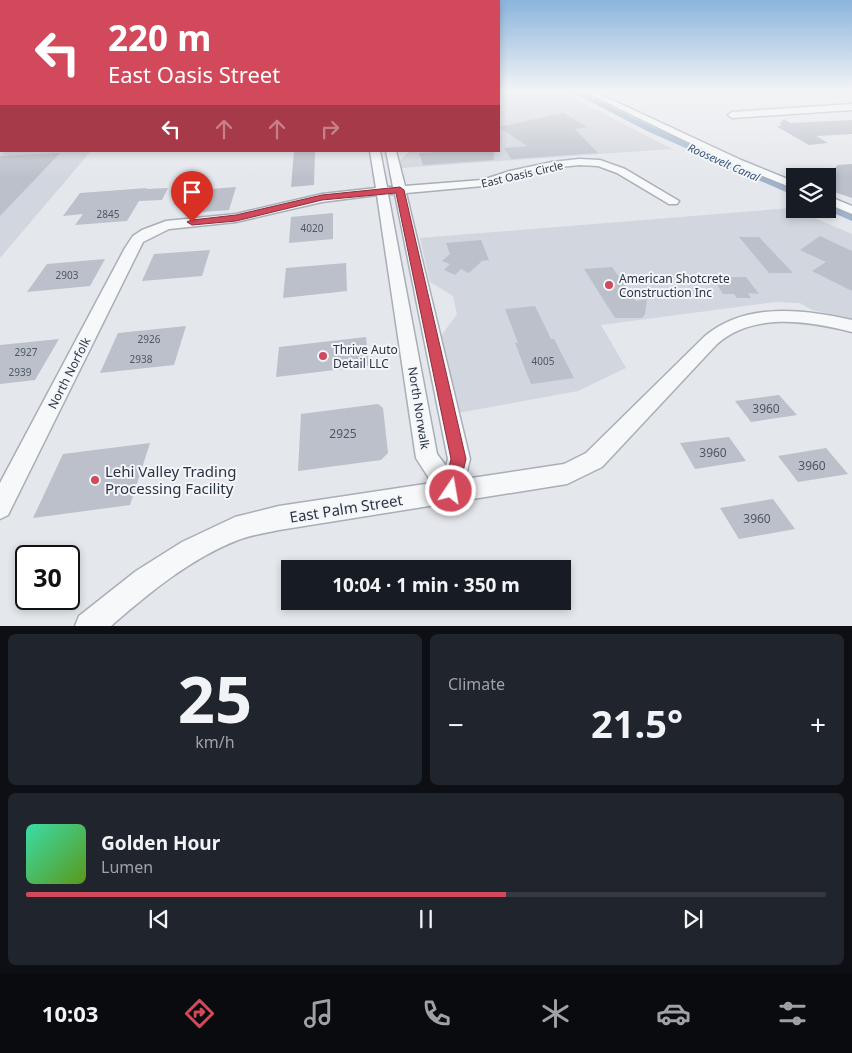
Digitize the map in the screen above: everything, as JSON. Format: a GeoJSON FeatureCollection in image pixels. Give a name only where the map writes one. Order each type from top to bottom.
{"type":"FeatureCollection","features":[{"type":"Feature","properties":{"kind":"street"},"geometry":{"type":"LineString","coordinates":[[649,120],[737,162],[786,182]]}},
{"type":"Feature","properties":{"kind":"street","name":"North Norwalk"},"geometry":{"type":"LineString","coordinates":[[375,152],[391,190],[426,307],[458,459],[451,491]]}},
{"type":"Feature","properties":{"kind":"street","name":"North Norwalk"},"geometry":{"type":"LineString","coordinates":[[391,152],[391,190],[403,310],[427,458],[451,491]]}},
{"type":"Feature","properties":{"kind":"street","name":"East Oasis Circle"},"geometry":{"type":"LineString","coordinates":[[138,239],[166,225],[236,218],[322,198],[391,190],[483,183],[514,173],[552,165],[600,163],[621,171],[673,201]]}},
{"type":"Feature","properties":{"kind":"street"},"geometry":{"type":"LineString","coordinates":[[836,203],[852,210]]}},
{"type":"Feature","properties":{"kind":"street","name":"North Norfolk"},"geometry":{"type":"LineString","coordinates":[[0,507],[138,239]]}},
{"type":"Feature","properties":{"kind":"street"},"geometry":{"type":"LineString","coordinates":[[403,310],[426,307]]}},
{"type":"Feature","properties":{"kind":"street","name":"East Palm Street"},"geometry":{"type":"LineString","coordinates":[[89,626],[145,580],[191,551],[235,529],[279,518],[567,474],[594,460],[711,340],[730,326],[754,319],[780,317],[812,319],[852,326]]}},
{"type":"Feature","properties":{"kind":"shaded area"},"geometry":{"type":"Polygon","coordinates":[[[500,120],[616,120],[672,149],[401,168],[399,161],[409,152],[500,152],[500,120]]]}},
{"type":"Feature","properties":{"kind":"shaded area"},"geometry":{"type":"Polygon","coordinates":[[[0,152],[90,152],[0,258],[0,152]]]}},
{"type":"Feature","properties":{"kind":"shaded area"},"geometry":{"type":"Polygon","coordinates":[[[786,208],[786,218],[814,218],[852,234],[852,319],[812,310],[800,303],[775,302],[601,325],[626,368],[578,391],[458,413],[441,336],[457,314],[453,296],[430,282],[420,238],[786,208]]]}},
{"type":"Feature","properties":{"kind":"building"},"geometry":{"type":"Polygon","coordinates":[[[530,120],[576,120],[588,127],[575,129],[598,153],[511,159],[504,148],[527,146],[500,127],[530,120]]]}},
{"type":"Feature","properties":{"kind":"building"},"geometry":{"type":"Polygon","coordinates":[[[783,120],[790,123],[852,120],[852,134],[816,136],[828,143],[809,145],[776,126],[781,126],[780,123],[783,120]]]}},
{"type":"Feature","properties":{"kind":"building"},"geometry":{"type":"Polygon","coordinates":[[[294,152],[315,152],[314,185],[291,187],[294,152]]]}},
{"type":"Feature","properties":{"kind":"building"},"geometry":{"type":"Polygon","coordinates":[[[493,152],[494,160],[423,165],[419,153],[493,152]]]}},
{"type":"Feature","properties":{"kind":"building"},"geometry":{"type":"Polygon","coordinates":[[[60,153],[0,216],[0,156],[60,153]]]}},
{"type":"Feature","properties":{"kind":"building"},"geometry":{"type":"Polygon","coordinates":[[[852,164],[852,198],[836,193],[835,168],[838,165],[852,164]]]}},
{"type":"Feature","properties":{"kind":"building"},"geometry":{"type":"Polygon","coordinates":[[[236,187],[229,210],[189,213],[199,190],[236,187]]]}},
{"type":"Feature","properties":{"kind":"building"},"geometry":{"type":"Polygon","coordinates":[[[168,188],[162,200],[139,201],[127,221],[75,225],[83,214],[63,216],[80,193],[168,188]]]}},
{"type":"Feature","properties":{"kind":"building"},"geometry":{"type":"Polygon","coordinates":[[[333,213],[333,239],[289,243],[291,217],[333,213]]]}},
{"type":"Feature","properties":{"kind":"building"},"geometry":{"type":"Polygon","coordinates":[[[820,236],[852,251],[852,291],[812,271],[826,262],[800,250],[820,236]]]}},
{"type":"Feature","properties":{"kind":"building"},"geometry":{"type":"Polygon","coordinates":[[[739,237],[759,237],[793,273],[769,273],[739,237]]]}},
{"type":"Feature","properties":{"kind":"building"},"geometry":{"type":"Polygon","coordinates":[[[481,240],[489,260],[482,261],[469,273],[461,269],[455,275],[444,270],[450,264],[442,261],[450,254],[446,243],[481,240]]]}},
{"type":"Feature","properties":{"kind":"building"},"geometry":{"type":"Polygon","coordinates":[[[210,250],[202,276],[142,281],[154,254],[210,250]]]}},
{"type":"Feature","properties":{"kind":"building"},"geometry":{"type":"Polygon","coordinates":[[[105,259],[90,286],[27,292],[47,264],[105,259]]]}},
{"type":"Feature","properties":{"kind":"building"},"geometry":{"type":"Polygon","coordinates":[[[346,263],[347,291],[283,298],[286,268],[346,263]]]}},
{"type":"Feature","properties":{"kind":"building","name":"American Shotcrete Construction Inc"},"geometry":{"type":"Polygon","coordinates":[[[612,267],[636,301],[647,299],[645,314],[642,318],[615,318],[584,269],[612,267]]]}},
{"type":"Feature","properties":{"kind":"building"},"geometry":{"type":"Polygon","coordinates":[[[712,277],[746,277],[759,294],[748,293],[751,298],[737,298],[734,294],[723,294],[712,277]]]}},
{"type":"Feature","properties":{"kind":"building"},"geometry":{"type":"Polygon","coordinates":[[[535,306],[551,339],[554,339],[574,378],[531,384],[515,343],[518,343],[505,309],[535,306]]]}},
{"type":"Feature","properties":{"kind":"building"},"geometry":{"type":"Polygon","coordinates":[[[186,326],[174,365],[100,373],[118,333],[186,326]]]}},
{"type":"Feature","properties":{"kind":"building","name":"Thrive Auto Detail LLC"},"geometry":{"type":"Polygon","coordinates":[[[366,337],[369,366],[276,377],[279,347],[366,337]]]}},
{"type":"Feature","properties":{"kind":"building"},"geometry":{"type":"Polygon","coordinates":[[[59,339],[35,380],[0,384],[0,345],[59,339]]]}},
{"type":"Feature","properties":{"kind":"building"},"geometry":{"type":"Polygon","coordinates":[[[779,395],[797,415],[751,422],[735,401],[779,395]]]}},
{"type":"Feature","properties":{"kind":"building"},"geometry":{"type":"Polygon","coordinates":[[[378,404],[383,408],[388,453],[381,460],[298,471],[301,414],[378,404]]]}},
{"type":"Feature","properties":{"kind":"building"},"geometry":{"type":"Polygon","coordinates":[[[729,437],[746,461],[695,469],[680,443],[729,437]]]}},
{"type":"Feature","properties":{"kind":"building","name":"Lehi Valley Trading Processing Facility"},"geometry":{"type":"Polygon","coordinates":[[[150,443],[130,505],[33,518],[63,454],[150,443]]]}},
{"type":"Feature","properties":{"kind":"building"},"geometry":{"type":"Polygon","coordinates":[[[826,448],[848,474],[798,482],[778,456],[826,448]]]}},
{"type":"Feature","properties":{"kind":"building"},"geometry":{"type":"Polygon","coordinates":[[[773,499],[795,529],[739,539],[720,508],[773,499]]]}},
{"type":"Feature","properties":{"kind":"waterway","name":"Roosevelt Canal"},"geometry":{"type":"LineString","coordinates":[[632,120],[786,189]]}},
{"type":"Feature","properties":{"kind":"waterway","name":"Roosevelt Canal"},"geometry":{"type":"LineString","coordinates":[[836,211],[852,218]]}},
{"type":"Feature","properties":{"kind":"place","name":"American Shotcrete Construction Inc"},"geometry":{"type":"Point","coordinates":[609,285]}},
{"type":"Feature","properties":{"kind":"place","name":"Thrive Auto Detail LLC"},"geometry":{"type":"Point","coordinates":[323,356]}},
{"type":"Feature","properties":{"kind":"place","name":"Lehi Valley Trading Processing Facility"},"geometry":{"type":"Point","coordinates":[95,480]}},
{"type":"Feature","properties":{"kind":"route"},"geometry":{"type":"LineString","coordinates":[[192,222],[236,218],[322,198],[400,190],[458,459],[451,491]]}}]}
